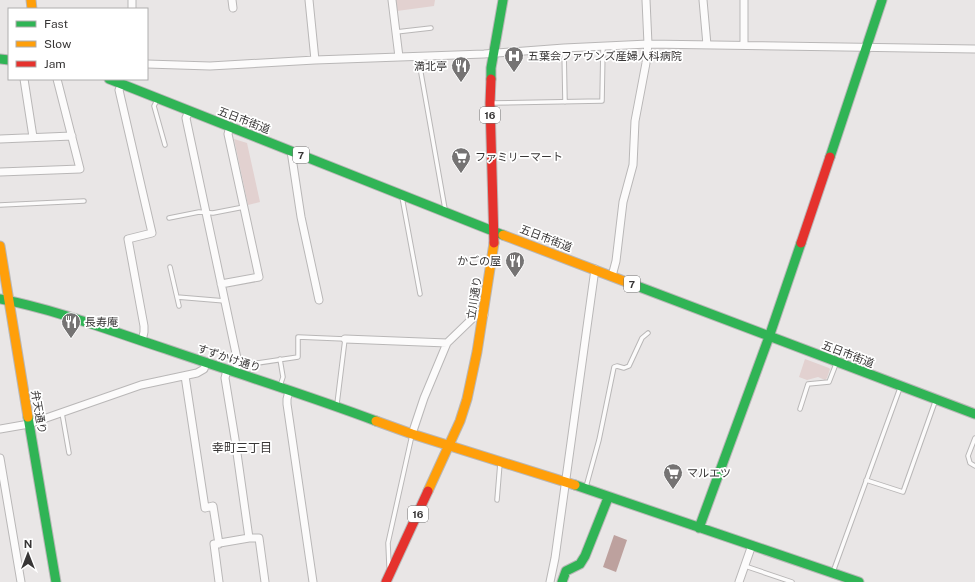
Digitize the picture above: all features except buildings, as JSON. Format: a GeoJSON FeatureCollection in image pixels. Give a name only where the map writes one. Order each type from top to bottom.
{"type":"FeatureCollection","features":[{"type":"Feature","properties":{"kind":"street"},"geometry":{"type":"LineString","coordinates":[[232,0],[233,8]]}},
{"type":"Feature","properties":{"kind":"street"},"geometry":{"type":"LineString","coordinates":[[309,0],[315,60]]}},
{"type":"Feature","properties":{"kind":"street"},"geometry":{"type":"LineString","coordinates":[[392,0],[399,57]]}},
{"type":"Feature","properties":{"kind":"street","name":"立川通り"},"geometry":{"type":"LineString","coordinates":[[388,578],[450,445],[467,399],[484,315],[494,247],[490,103],[492,53],[502,0]]}},
{"type":"Feature","properties":{"kind":"street"},"geometry":{"type":"LineString","coordinates":[[612,276],[616,261],[623,202],[633,165],[635,121],[646,63],[648,44],[646,0]]}},
{"type":"Feature","properties":{"kind":"street"},"geometry":{"type":"LineString","coordinates":[[703,0],[707,45]]}},
{"type":"Feature","properties":{"kind":"street"},"geometry":{"type":"LineString","coordinates":[[744,0],[744,45]]}},
{"type":"Feature","properties":{"kind":"street"},"geometry":{"type":"LineString","coordinates":[[700,528],[769,337],[882,0]]}},
{"type":"Feature","properties":{"kind":"street"},"geometry":{"type":"LineString","coordinates":[[148,64],[210,66],[648,44],[975,49]]}},
{"type":"Feature","properties":{"kind":"street"},"geometry":{"type":"LineString","coordinates":[[24,80],[34,137]]}},
{"type":"Feature","properties":{"kind":"street"},"geometry":{"type":"LineString","coordinates":[[0,172],[80,169],[57,80]]}},
{"type":"Feature","properties":{"kind":"street","name":"五日市街道"},"geometry":{"type":"LineString","coordinates":[[112,80],[494,231],[837,363],[975,414]]}},
{"type":"Feature","properties":{"kind":"street"},"geometry":{"type":"LineString","coordinates":[[122,84],[119,90],[152,233],[128,239],[144,326],[142,341]]}},
{"type":"Feature","properties":{"kind":"street"},"geometry":{"type":"LineString","coordinates":[[189,111],[186,118],[205,213],[225,301],[234,369],[225,378],[249,538]]}},
{"type":"Feature","properties":{"kind":"street"},"geometry":{"type":"LineString","coordinates":[[221,284],[259,277],[228,134],[230,127]]}},
{"type":"Feature","properties":{"kind":"street"},"geometry":{"type":"LineString","coordinates":[[0,139],[72,136]]}},
{"type":"Feature","properties":{"kind":"street"},"geometry":{"type":"LineString","coordinates":[[291,151],[301,217],[319,300]]}},
{"type":"Feature","properties":{"kind":"street","name":"弁天通り"},"geometry":{"type":"LineString","coordinates":[[0,246],[4,299],[29,424],[56,582]]}},
{"type":"Feature","properties":{"kind":"street"},"geometry":{"type":"LineString","coordinates":[[550,582],[555,558],[595,269]]}},
{"type":"Feature","properties":{"kind":"street","name":"すずかけ通り"},"geometry":{"type":"LineString","coordinates":[[4,299],[68,317],[206,363],[234,369],[289,391],[337,406],[412,434],[565,482],[608,498],[859,582]]}},
{"type":"Feature","properties":{"kind":"street"},"geometry":{"type":"LineString","coordinates":[[412,434],[424,398],[447,343],[476,314],[484,315]]}},
{"type":"Feature","properties":{"kind":"street"},"geometry":{"type":"LineString","coordinates":[[345,339],[447,343]]}},
{"type":"Feature","properties":{"kind":"street"},"geometry":{"type":"LineString","coordinates":[[0,429],[29,424],[140,385],[197,373],[204,369],[206,363]]}},
{"type":"Feature","properties":{"kind":"street"},"geometry":{"type":"LineString","coordinates":[[185,376],[205,508],[213,506],[219,544]]}},
{"type":"Feature","properties":{"kind":"street"},"geometry":{"type":"LineString","coordinates":[[289,391],[287,404],[313,582]]}},
{"type":"Feature","properties":{"kind":"street"},"geometry":{"type":"LineString","coordinates":[[0,458],[21,582]]}},
{"type":"Feature","properties":{"kind":"street"},"geometry":{"type":"LineString","coordinates":[[562,582],[564,573],[572,566],[580,564],[585,556],[608,498]]}},
{"type":"Feature","properties":{"kind":"street"},"geometry":{"type":"LineString","coordinates":[[219,582],[214,544],[249,538],[259,538],[265,582]]}},
{"type":"Feature","properties":{"kind":"street"},"geometry":{"type":"LineString","coordinates":[[739,582],[752,545]]}},
{"type":"Feature","properties":{"kind":"lane"},"geometry":{"type":"LineString","coordinates":[[396,32],[431,28]]}},
{"type":"Feature","properties":{"kind":"lane"},"geometry":{"type":"LineString","coordinates":[[490,103],[602,101],[603,46]]}},
{"type":"Feature","properties":{"kind":"lane"},"geometry":{"type":"LineString","coordinates":[[564,48],[565,102]]}},
{"type":"Feature","properties":{"kind":"lane"},"geometry":{"type":"LineString","coordinates":[[418,56],[445,212]]}},
{"type":"Feature","properties":{"kind":"lane"},"geometry":{"type":"LineString","coordinates":[[157,99],[154,106],[165,145]]}},
{"type":"Feature","properties":{"kind":"lane"},"geometry":{"type":"LineString","coordinates":[[401,194],[420,294]]}},
{"type":"Feature","properties":{"kind":"lane"},"geometry":{"type":"LineString","coordinates":[[0,205],[84,201]]}},
{"type":"Feature","properties":{"kind":"lane"},"geometry":{"type":"LineString","coordinates":[[169,218],[199,212],[213,213],[244,207]]}},
{"type":"Feature","properties":{"kind":"lane"},"geometry":{"type":"LineString","coordinates":[[170,267],[179,306]]}},
{"type":"Feature","properties":{"kind":"lane"},"geometry":{"type":"LineString","coordinates":[[177,297],[225,301]]}},
{"type":"Feature","properties":{"kind":"lane"},"geometry":{"type":"LineString","coordinates":[[585,490],[599,440],[614,367],[617,366],[624,368],[629,366],[642,338],[648,333]]}},
{"type":"Feature","properties":{"kind":"lane"},"geometry":{"type":"LineString","coordinates":[[234,369],[298,357],[298,337],[345,339],[337,406]]}},
{"type":"Feature","properties":{"kind":"lane"},"geometry":{"type":"LineString","coordinates":[[280,360],[283,376],[280,387]]}},
{"type":"Feature","properties":{"kind":"lane"},"geometry":{"type":"LineString","coordinates":[[800,409],[808,384],[829,382],[837,363]]}},
{"type":"Feature","properties":{"kind":"lane"},"geometry":{"type":"LineString","coordinates":[[833,573],[900,386]]}},
{"type":"Feature","properties":{"kind":"lane"},"geometry":{"type":"LineString","coordinates":[[866,480],[903,492],[936,400]]}},
{"type":"Feature","properties":{"kind":"lane"},"geometry":{"type":"LineString","coordinates":[[62,413],[69,453]]}},
{"type":"Feature","properties":{"kind":"lane"},"geometry":{"type":"LineString","coordinates":[[388,578],[388,543],[412,434]]}},
{"type":"Feature","properties":{"kind":"lane"},"geometry":{"type":"LineString","coordinates":[[975,438],[968,456],[970,463],[975,466]]}},
{"type":"Feature","properties":{"kind":"lane"},"geometry":{"type":"LineString","coordinates":[[497,500],[500,462]]}},
{"type":"Feature","properties":{"kind":"lane"},"geometry":{"type":"LineString","coordinates":[[745,566],[792,582]]}},
{"type":"Feature","properties":{"kind":"shaded area"},"geometry":{"type":"Polygon","coordinates":[[[396,0],[435,0],[434,6],[397,11],[396,0]]]}},
{"type":"Feature","properties":{"kind":"shaded area"},"geometry":{"type":"Polygon","coordinates":[[[234,139],[247,143],[260,202],[248,205],[234,139]]]}},
{"type":"Feature","properties":{"kind":"shaded area"},"geometry":{"type":"Polygon","coordinates":[[[805,359],[829,368],[827,378],[825,380],[818,377],[807,380],[799,377],[805,359]]]}},
{"type":"Feature","properties":{"kind":"shaded area"},"geometry":{"type":"Polygon","coordinates":[[[614,535],[627,540],[616,572],[603,567],[614,535]]]}},
{"type":"Feature","properties":{"kind":"traffic: fast"},"geometry":{"type":"LineString","coordinates":[[491,79],[491,68],[503,0]]}},
{"type":"Feature","properties":{"kind":"traffic: fast"},"geometry":{"type":"LineString","coordinates":[[830,157],[882,0]]}},
{"type":"Feature","properties":{"kind":"traffic: fast"},"geometry":{"type":"LineString","coordinates":[[0,59],[8,60]]}},
{"type":"Feature","properties":{"kind":"traffic: fast"},"geometry":{"type":"LineString","coordinates":[[112,80],[503,235]]}},
{"type":"Feature","properties":{"kind":"traffic: fast"},"geometry":{"type":"LineString","coordinates":[[699,528],[769,337],[801,243]]}},
{"type":"Feature","properties":{"kind":"traffic: fast"},"geometry":{"type":"LineString","coordinates":[[629,283],[975,414]]}},
{"type":"Feature","properties":{"kind":"traffic: fast"},"geometry":{"type":"LineString","coordinates":[[0,299],[84,321],[298,393],[376,421]]}},
{"type":"Feature","properties":{"kind":"traffic: fast"},"geometry":{"type":"LineString","coordinates":[[28,417],[56,582]]}},
{"type":"Feature","properties":{"kind":"traffic: fast"},"geometry":{"type":"LineString","coordinates":[[575,485],[859,582]]}},
{"type":"Feature","properties":{"kind":"traffic: fast"},"geometry":{"type":"LineString","coordinates":[[562,582],[566,571],[580,564],[585,556],[608,498]]}},
{"type":"Feature","properties":{"kind":"traffic: slow"},"geometry":{"type":"LineString","coordinates":[[31,0],[32,8]]}},
{"type":"Feature","properties":{"kind":"traffic: slow"},"geometry":{"type":"LineString","coordinates":[[503,235],[629,283]]}},
{"type":"Feature","properties":{"kind":"traffic: slow"},"geometry":{"type":"LineString","coordinates":[[428,491],[460,421],[467,399],[477,352],[494,243]]}},
{"type":"Feature","properties":{"kind":"traffic: slow"},"geometry":{"type":"LineString","coordinates":[[0,246],[28,417]]}},
{"type":"Feature","properties":{"kind":"traffic: slow"},"geometry":{"type":"LineString","coordinates":[[376,421],[412,434],[575,485]]}},
{"type":"Feature","properties":{"kind":"traffic: jam"},"geometry":{"type":"LineString","coordinates":[[491,79],[490,103],[494,243]]}},
{"type":"Feature","properties":{"kind":"traffic: jam"},"geometry":{"type":"LineString","coordinates":[[801,243],[830,157]]}},
{"type":"Feature","properties":{"kind":"traffic: jam"},"geometry":{"type":"LineString","coordinates":[[386,582],[428,491]]}},
{"type":"Feature","properties":{"kind":"place","name":"五葉会ファウンズ産婦人科病院"},"geometry":{"type":"Point","coordinates":[514,73]}},
{"type":"Feature","properties":{"kind":"place","name":"満北亭"},"geometry":{"type":"Point","coordinates":[461,83]}},
{"type":"Feature","properties":{"kind":"place","name":"ファミリーマート"},"geometry":{"type":"Point","coordinates":[461,174]}},
{"type":"Feature","properties":{"kind":"place","name":"かごの屋"},"geometry":{"type":"Point","coordinates":[515,278]}},
{"type":"Feature","properties":{"kind":"place","name":"長寿庵"},"geometry":{"type":"Point","coordinates":[71,339]}},
{"type":"Feature","properties":{"kind":"place","name":"マルエツ"},"geometry":{"type":"Point","coordinates":[673,490]}},
{"type":"Feature","properties":{"kind":"district","name":"幸町三丁目"},"geometry":{"type":"Point","coordinates":[242,448]}}]}
